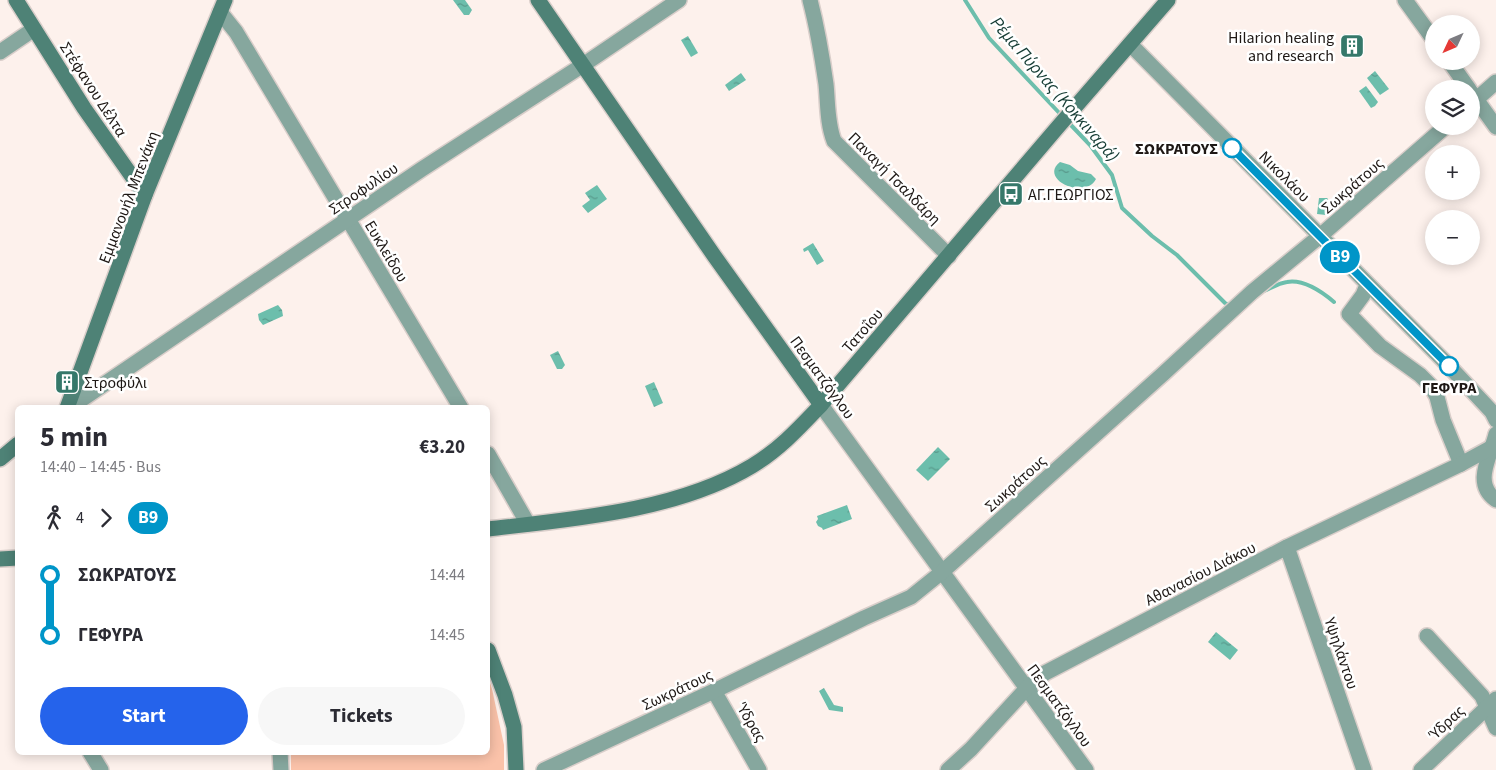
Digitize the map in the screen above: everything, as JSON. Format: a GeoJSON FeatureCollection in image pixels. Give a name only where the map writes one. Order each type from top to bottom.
{"type":"FeatureCollection","features":[{"type":"Feature","properties":{"kind":"main road","name":"Στέφανου Δέλτα"},"geometry":{"type":"LineString","coordinates":[[16,0],[84,108],[145,195]]}},
{"type":"Feature","properties":{"kind":"main road","name":"Πεσματζόγλου"},"geometry":{"type":"LineString","coordinates":[[538,0],[715,257],[821,405]]}},
{"type":"Feature","properties":{"kind":"main road","name":"Τατοΐου"},"geometry":{"type":"LineString","coordinates":[[490,528],[574,519],[644,506],[705,488],[754,465],[790,437],[821,405],[1168,0]]}},
{"type":"Feature","properties":{"kind":"main road","name":"Εμμανουήλ Μπενάκη"},"geometry":{"type":"LineString","coordinates":[[69,405],[145,195],[223,6]]}},
{"type":"Feature","properties":{"kind":"main road"},"geometry":{"type":"LineString","coordinates":[[0,459],[15,446]]}},
{"type":"Feature","properties":{"kind":"main road"},"geometry":{"type":"LineString","coordinates":[[0,560],[15,558]]}},
{"type":"Feature","properties":{"kind":"main road"},"geometry":{"type":"LineString","coordinates":[[490,655],[505,695],[514,727],[516,770]]}},
{"type":"Feature","properties":{"kind":"street","name":"Στροφυλίου"},"geometry":{"type":"LineString","coordinates":[[72,405],[422,169],[583,65],[679,0]]}},
{"type":"Feature","properties":{"kind":"street","name":"Παναγή Τσαλδάρη"},"geometry":{"type":"LineString","coordinates":[[810,0],[825,81],[830,127],[834,141],[948,256]]}},
{"type":"Feature","properties":{"kind":"street"},"geometry":{"type":"LineString","coordinates":[[1405,0],[1425,28]]}},
{"type":"Feature","properties":{"kind":"street","name":"Ευκλείδου"},"geometry":{"type":"LineString","coordinates":[[223,6],[236,32],[459,405]]}},
{"type":"Feature","properties":{"kind":"street"},"geometry":{"type":"LineString","coordinates":[[0,52],[34,29]]}},
{"type":"Feature","properties":{"kind":"street","name":"Νικολάου"},"geometry":{"type":"LineString","coordinates":[[1130,44],[1492,412],[1496,420]]}},
{"type":"Feature","properties":{"kind":"street"},"geometry":{"type":"LineString","coordinates":[[1480,91],[1496,82]]}},
{"type":"Feature","properties":{"kind":"street"},"geometry":{"type":"LineString","coordinates":[[1480,106],[1496,126]]}},
{"type":"Feature","properties":{"kind":"street","name":"Σωκράτους"},"geometry":{"type":"LineString","coordinates":[[544,770],[911,597],[942,572],[1252,292],[1320,236],[1436,135]]}},
{"type":"Feature","properties":{"kind":"street"},"geometry":{"type":"LineString","coordinates":[[1367,285],[1363,295],[1349,314],[1380,346],[1420,375],[1430,386],[1437,397],[1443,420],[1461,464]]}},
{"type":"Feature","properties":{"kind":"street","name":"Πεσματζόγλου"},"geometry":{"type":"LineString","coordinates":[[821,405],[1086,770]]}},
{"type":"Feature","properties":{"kind":"street"},"geometry":{"type":"LineString","coordinates":[[1495,442],[1483,475],[1484,486],[1490,496],[1496,500]]}},
{"type":"Feature","properties":{"kind":"street","name":"Αθανασίου Διάκου"},"geometry":{"type":"LineString","coordinates":[[948,770],[971,749],[1026,688],[1045,673],[1288,547],[1461,464],[1495,442]]}},
{"type":"Feature","properties":{"kind":"street"},"geometry":{"type":"LineString","coordinates":[[490,458],[528,524]]}},
{"type":"Feature","properties":{"kind":"street","name":"Υψηλάντου"},"geometry":{"type":"LineString","coordinates":[[1288,547],[1364,770]]}},
{"type":"Feature","properties":{"kind":"street"},"geometry":{"type":"LineString","coordinates":[[1426,636],[1482,696],[1492,703],[1496,728]]}},
{"type":"Feature","properties":{"kind":"street","name":"Ύδρας"},"geometry":{"type":"LineString","coordinates":[[714,691],[760,770]]}},
{"type":"Feature","properties":{"kind":"street","name":"Ύδρας"},"geometry":{"type":"LineString","coordinates":[[1421,770],[1492,703]]}},
{"type":"Feature","properties":{"kind":"street"},"geometry":{"type":"LineString","coordinates":[[92,755],[101,770]]}},
{"type":"Feature","properties":{"kind":"street"},"geometry":{"type":"LineString","coordinates":[[280,755],[281,770]]}},
{"type":"Feature","properties":{"kind":"shaded area"},"geometry":{"type":"Polygon","coordinates":[[[490,682],[504,745],[504,770],[291,770],[291,755],[490,755],[490,682]]]}},
{"type":"Feature","properties":{"kind":"water"},"geometry":{"type":"Polygon","coordinates":[[[453,0],[465,0],[472,10],[469,15],[464,15],[453,0]]]}},
{"type":"Feature","properties":{"kind":"water"},"geometry":{"type":"Polygon","coordinates":[[[688,36],[698,53],[691,57],[681,40],[688,36]]]}},
{"type":"Feature","properties":{"kind":"water"},"geometry":{"type":"Polygon","coordinates":[[[1375,71],[1389,89],[1380,95],[1367,78],[1375,71]]]}},
{"type":"Feature","properties":{"kind":"water"},"geometry":{"type":"Polygon","coordinates":[[[741,73],[746,80],[729,91],[725,85],[741,73]]]}},
{"type":"Feature","properties":{"kind":"water"},"geometry":{"type":"Polygon","coordinates":[[[1366,86],[1378,102],[1371,108],[1359,91],[1366,86]]]}},
{"type":"Feature","properties":{"kind":"water"},"geometry":{"type":"Polygon","coordinates":[[[1060,162],[1070,165],[1078,171],[1091,174],[1096,179],[1090,185],[1083,188],[1074,188],[1066,185],[1059,181],[1055,175],[1055,169],[1060,162]]]}},
{"type":"Feature","properties":{"kind":"water"},"geometry":{"type":"Polygon","coordinates":[[[597,185],[607,199],[588,213],[582,206],[590,200],[585,193],[597,185]]]}},
{"type":"Feature","properties":{"kind":"water"},"geometry":{"type":"Polygon","coordinates":[[[1319,198],[1328,199],[1326,215],[1317,214],[1319,198]]]}},
{"type":"Feature","properties":{"kind":"water"},"geometry":{"type":"Polygon","coordinates":[[[813,243],[824,261],[817,265],[808,250],[804,252],[803,249],[813,243]]]}},
{"type":"Feature","properties":{"kind":"water"},"geometry":{"type":"Polygon","coordinates":[[[278,305],[282,310],[283,316],[263,325],[259,320],[258,314],[278,305]]]}},
{"type":"Feature","properties":{"kind":"water"},"geometry":{"type":"Polygon","coordinates":[[[558,351],[565,365],[562,369],[557,369],[550,355],[558,351]]]}},
{"type":"Feature","properties":{"kind":"water"},"geometry":{"type":"Polygon","coordinates":[[[654,382],[663,403],[654,407],[645,386],[654,382]]]}},
{"type":"Feature","properties":{"kind":"water"},"geometry":{"type":"Polygon","coordinates":[[[938,447],[950,459],[928,481],[916,470],[938,447]]]}},
{"type":"Feature","properties":{"kind":"water"},"geometry":{"type":"Polygon","coordinates":[[[847,505],[852,519],[823,530],[818,526],[816,522],[817,516],[847,505]]]}},
{"type":"Feature","properties":{"kind":"water"},"geometry":{"type":"Polygon","coordinates":[[[1216,632],[1238,650],[1230,660],[1208,642],[1216,632]]]}},
{"type":"Feature","properties":{"kind":"water"},"geometry":{"type":"Polygon","coordinates":[[[824,688],[834,705],[843,707],[843,712],[829,710],[819,691],[824,688]]]}},
{"type":"Feature","properties":{"kind":"waterway","name":"Ρέμα Πύρνας (Κοκκιναρά)"},"geometry":{"type":"LineString","coordinates":[[965,0],[989,38],[1063,117]]}},
{"type":"Feature","properties":{"kind":"waterway","name":"Ρέμα Πύρνας (Κοκκιναρά)"},"geometry":{"type":"LineString","coordinates":[[1068,122],[1090,145],[1112,175],[1122,208],[1152,236],[1177,255],[1225,303],[1230,305]]}},
{"type":"Feature","properties":{"kind":"waterway","name":"Ρέμα Πύρνας (Κοκκιναρά)"},"geometry":{"type":"LineString","coordinates":[[1264,291],[1278,284],[1300,282],[1318,290],[1334,302]]}},
{"type":"Feature","properties":{"kind":"bus line","name":"Β9"},"geometry":{"type":"LineString","coordinates":[[1232,148],[1449,366]]}},
{"type":"Feature","properties":{"kind":"place","name":"Hilarion healing and research"},"geometry":{"type":"Point","coordinates":[1352,46]}},
{"type":"Feature","properties":{"kind":"place","name":"ΣΩΚΡΑΤΟΥΣ"},"geometry":{"type":"Point","coordinates":[1232,148]}},
{"type":"Feature","properties":{"kind":"place","name":"ΑΓ.ΓΕΩΡΓΙΟΣ"},"geometry":{"type":"Point","coordinates":[1011,194]}},
{"type":"Feature","properties":{"kind":"place","name":"ΓΕΦΥΡΑ"},"geometry":{"type":"Point","coordinates":[1449,366]}},
{"type":"Feature","properties":{"kind":"place","name":"Στροφύλι"},"geometry":{"type":"Point","coordinates":[67,382]}}]}
